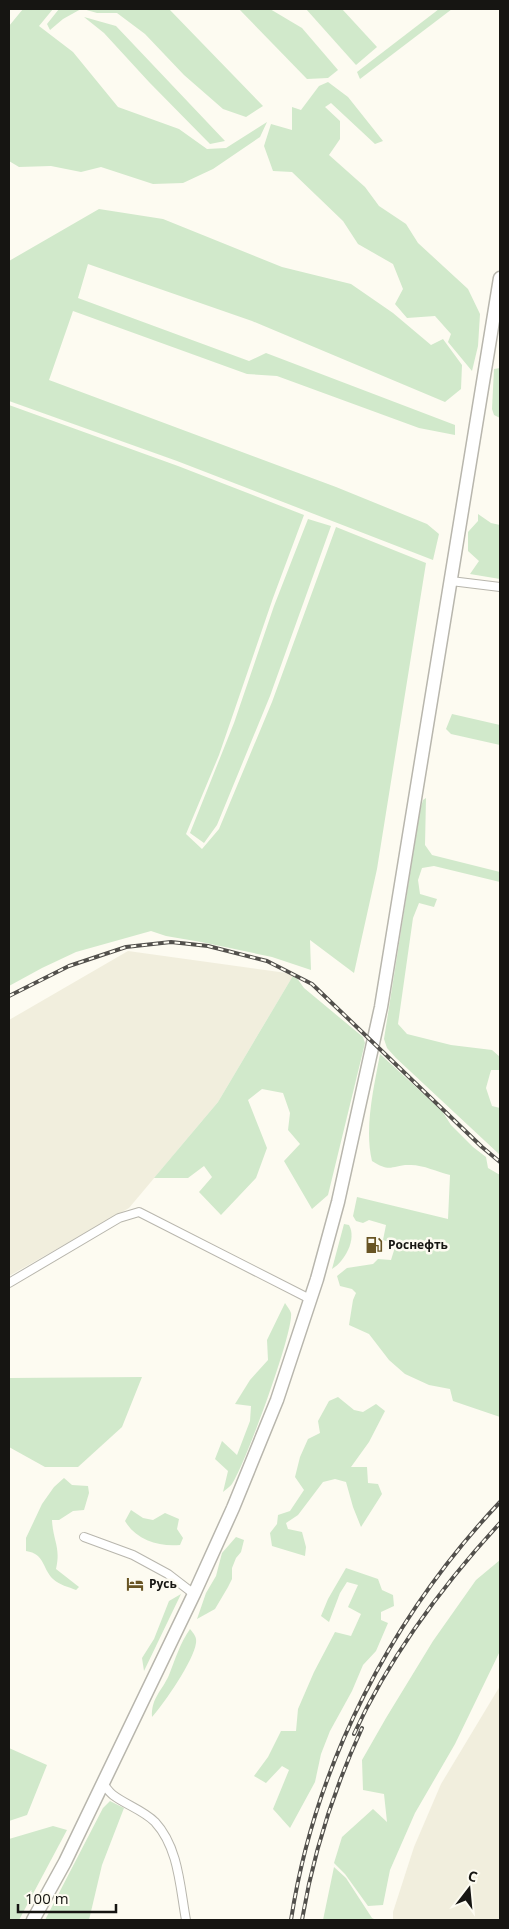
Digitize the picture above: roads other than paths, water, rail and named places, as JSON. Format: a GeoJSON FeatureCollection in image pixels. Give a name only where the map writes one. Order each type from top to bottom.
{"type":"FeatureCollection","features":[{"type":"Feature","properties":{"kind":"main road"},"geometry":{"type":"LineString","coordinates":[[33,1920],[65,1862],[103,1784],[233,1508],[277,1400],[310,1299],[338,1202],[381,1007],[500,278]]}},
{"type":"Feature","properties":{"kind":"street"},"geometry":{"type":"LineString","coordinates":[[451,580],[500,587]]}},
{"type":"Feature","properties":{"kind":"street"},"geometry":{"type":"LineString","coordinates":[[9,1283],[119,1218],[140,1212],[310,1299]]}},
{"type":"Feature","properties":{"kind":"street"},"geometry":{"type":"LineString","coordinates":[[84,1537],[133,1555],[168,1574],[194,1594]]}},
{"type":"Feature","properties":{"kind":"street"},"geometry":{"type":"LineString","coordinates":[[103,1784],[112,1795],[134,1806],[155,1822],[170,1845],[176,1861],[186,1920]]}},
{"type":"Feature","properties":{"kind":"railway"},"geometry":{"type":"LineString","coordinates":[[9,996],[69,966],[126,947],[171,942],[208,946],[267,961],[312,984],[500,1162]]}},
{"type":"Feature","properties":{"kind":"railway"},"geometry":{"type":"LineString","coordinates":[[291,1920],[302,1862],[319,1805],[339,1749],[364,1695],[393,1643],[425,1593],[461,1546],[500,1502]]}},
{"type":"Feature","properties":{"kind":"railway"},"geometry":{"type":"LineString","coordinates":[[354,1734],[384,1677],[419,1623],[458,1572],[500,1523]]}},
{"type":"Feature","properties":{"kind":"railway"},"geometry":{"type":"LineString","coordinates":[[302,1920],[318,1846],[342,1774],[362,1728]]}},
{"type":"Feature","properties":{"kind":"place","name":"Роснефть"},"geometry":{"type":"Point","coordinates":[374,1245]}},
{"type":"Feature","properties":{"kind":"place","name":"Русь"},"geometry":{"type":"Point","coordinates":[135,1584]}}]}
